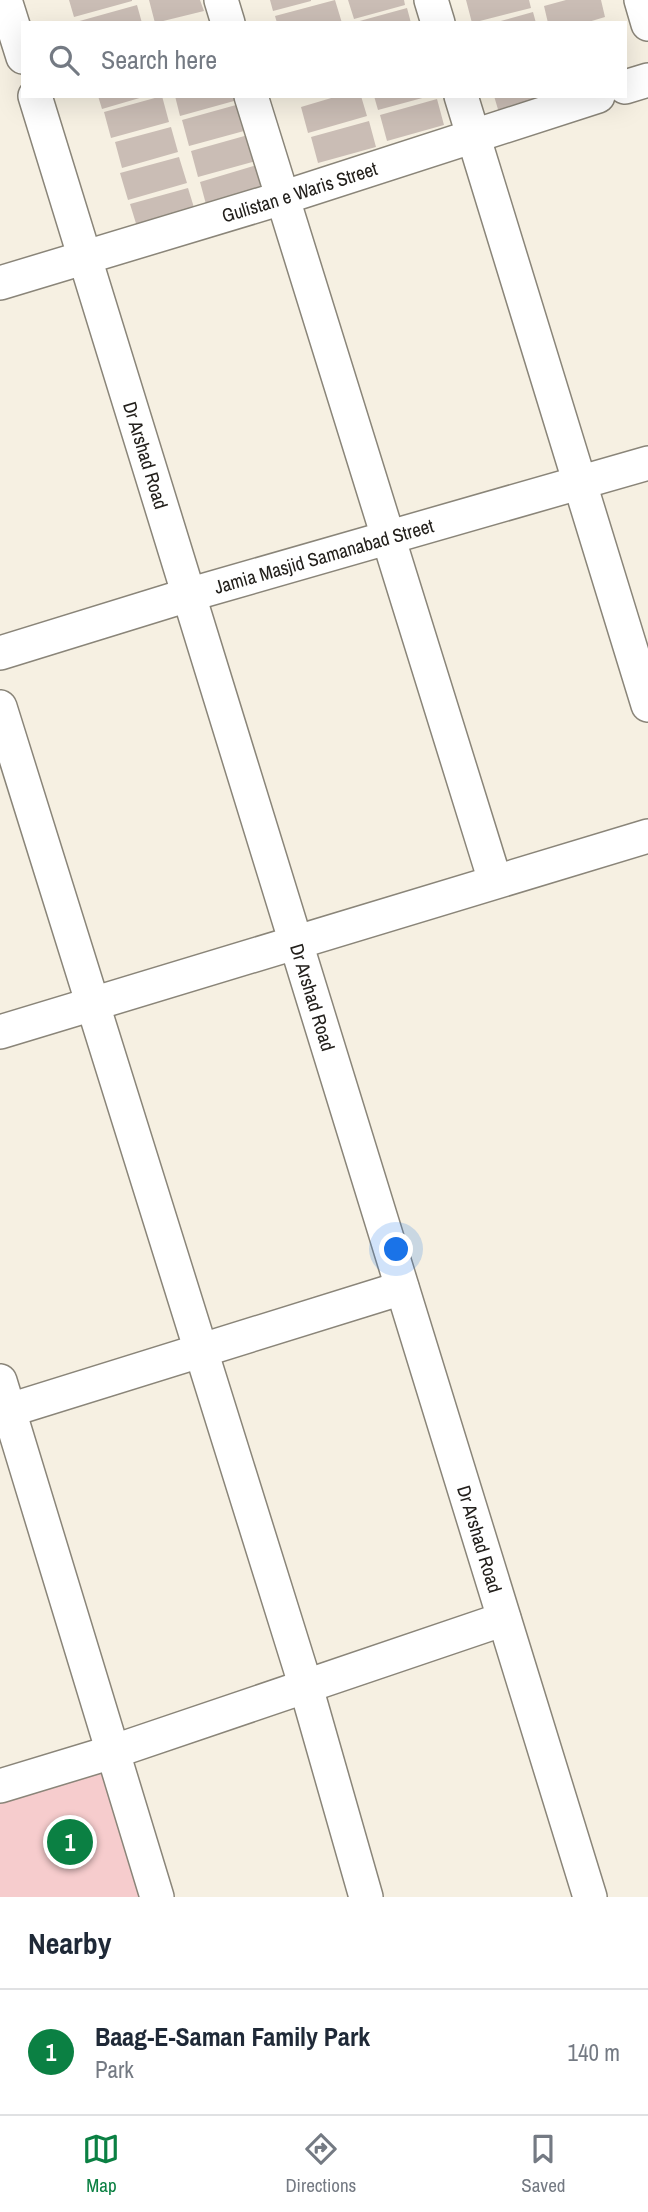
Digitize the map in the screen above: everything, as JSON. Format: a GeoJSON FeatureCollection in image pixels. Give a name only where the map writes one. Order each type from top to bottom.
{"type":"FeatureCollection","features":[{"type":"Feature","properties":{"kind":"street"},"geometry":{"type":"LineString","coordinates":[[5,0],[21,51]]}},
{"type":"Feature","properties":{"kind":"street"},"geometry":{"type":"LineString","coordinates":[[221,0],[227,21]]}},
{"type":"Feature","properties":{"kind":"street"},"geometry":{"type":"LineString","coordinates":[[431,0],[437,21]]}},
{"type":"Feature","properties":{"kind":"street"},"geometry":{"type":"LineString","coordinates":[[641,0],[648,23]]}},
{"type":"Feature","properties":{"kind":"street"},"geometry":{"type":"LineString","coordinates":[[627,87],[648,80]]}},
{"type":"Feature","properties":{"kind":"street","name":"Dr Arshad Road"},"geometry":{"type":"LineString","coordinates":[[36,98],[590,1897]]}},
{"type":"Feature","properties":{"kind":"street"},"geometry":{"type":"LineString","coordinates":[[252,98],[495,881]]}},
{"type":"Feature","properties":{"kind":"street"},"geometry":{"type":"LineString","coordinates":[[462,98],[648,705]]}},
{"type":"Feature","properties":{"kind":"street","name":"Gulistan e Waris Street"},"geometry":{"type":"LineString","coordinates":[[0,283],[282,198],[592,98]]}},
{"type":"Feature","properties":{"kind":"street","name":"Jamia Masjid Samanabad Street"},"geometry":{"type":"LineString","coordinates":[[0,653],[188,595],[648,463]]}},
{"type":"Feature","properties":{"kind":"street"},"geometry":{"type":"LineString","coordinates":[[0,707],[306,1687],[366,1897]]}},
{"type":"Feature","properties":{"kind":"street"},"geometry":{"type":"LineString","coordinates":[[0,1032],[648,836]]}},
{"type":"Feature","properties":{"kind":"street"},"geometry":{"type":"LineString","coordinates":[[157,1897],[3,1401],[200,1351],[402,1288]]}},
{"type":"Feature","properties":{"kind":"street"},"geometry":{"type":"LineString","coordinates":[[0,1786],[113,1752],[504,1619]]}},
{"type":"Feature","properties":{"kind":"shaded area"},"geometry":{"type":"Polygon","coordinates":[[[112,1752],[156,1897],[0,1897],[0,1786],[112,1752]]]}},
{"type":"Feature","properties":{"kind":"building"},"geometry":{"type":"Polygon","coordinates":[[[69,0],[132,0],[132,1],[74,17],[69,0]]]}},
{"type":"Feature","properties":{"kind":"building"},"geometry":{"type":"Polygon","coordinates":[[[149,0],[200,0],[204,11],[163,21],[154,21],[149,0]]]}},
{"type":"Feature","properties":{"kind":"building"},"geometry":{"type":"Polygon","coordinates":[[[270,0],[311,0],[311,1],[273,11],[270,0]]]}},
{"type":"Feature","properties":{"kind":"building"},"geometry":{"type":"Polygon","coordinates":[[[335,0],[341,21],[276,21],[275,16],[335,0]]]}},
{"type":"Feature","properties":{"kind":"building"},"geometry":{"type":"Polygon","coordinates":[[[348,0],[404,0],[405,5],[354,19],[348,0]]]}},
{"type":"Feature","properties":{"kind":"building"},"geometry":{"type":"Polygon","coordinates":[[[466,0],[529,0],[531,8],[471,21],[466,0]]]}},
{"type":"Feature","properties":{"kind":"building"},"geometry":{"type":"Polygon","coordinates":[[[566,0],[601,0],[605,17],[592,21],[548,21],[544,6],[566,0]]]}},
{"type":"Feature","properties":{"kind":"building"},"geometry":{"type":"Polygon","coordinates":[[[137,5],[141,21],[80,21],[137,5]]]}},
{"type":"Feature","properties":{"kind":"building"},"geometry":{"type":"Polygon","coordinates":[[[407,8],[410,21],[360,21],[407,8]]]}},
{"type":"Feature","properties":{"kind":"building"},"geometry":{"type":"Polygon","coordinates":[[[533,12],[535,21],[501,21],[533,12]]]}},
{"type":"Feature","properties":{"kind":"building"},"geometry":{"type":"Polygon","coordinates":[[[99,98],[140,98],[102,109],[99,98]]]}},
{"type":"Feature","properties":{"kind":"building"},"geometry":{"type":"Polygon","coordinates":[[[163,98],[169,122],[111,138],[104,112],[163,98]]]}},
{"type":"Feature","properties":{"kind":"building"},"geometry":{"type":"Polygon","coordinates":[[[176,98],[233,98],[234,101],[180,116],[176,98]]]}},
{"type":"Feature","properties":{"kind":"building"},"geometry":{"type":"Polygon","coordinates":[[[331,98],[362,98],[367,116],[308,133],[301,107],[331,98]]]}},
{"type":"Feature","properties":{"kind":"building"},"geometry":{"type":"Polygon","coordinates":[[[375,98],[422,98],[378,110],[375,98]]]}},
{"type":"Feature","properties":{"kind":"building"},"geometry":{"type":"Polygon","coordinates":[[[495,98],[551,98],[500,116],[495,98]]]}},
{"type":"Feature","properties":{"kind":"building"},"geometry":{"type":"Polygon","coordinates":[[[437,99],[444,125],[387,141],[380,115],[437,99]]]}},
{"type":"Feature","properties":{"kind":"building"},"geometry":{"type":"Polygon","coordinates":[[[236,105],[244,131],[189,146],[182,120],[236,105]]]}},
{"type":"Feature","properties":{"kind":"building"},"geometry":{"type":"Polygon","coordinates":[[[369,121],[376,147],[318,163],[311,137],[369,121]]]}},
{"type":"Feature","properties":{"kind":"building"},"geometry":{"type":"Polygon","coordinates":[[[171,127],[178,152],[122,168],[115,142],[171,127]]]}},
{"type":"Feature","properties":{"kind":"building"},"geometry":{"type":"Polygon","coordinates":[[[248,135],[256,161],[198,177],[191,151],[248,135]]]}},
{"type":"Feature","properties":{"kind":"building"},"geometry":{"type":"Polygon","coordinates":[[[179,157],[187,183],[128,200],[120,173],[179,157]]]}},
{"type":"Feature","properties":{"kind":"building"},"geometry":{"type":"Polygon","coordinates":[[[257,165],[264,191],[207,208],[200,182],[257,165]]]}},
{"type":"Feature","properties":{"kind":"building"},"geometry":{"type":"Polygon","coordinates":[[[188,188],[196,214],[138,230],[130,204],[188,188]]]}},
{"type":"Feature","properties":{"kind":"place","name":"Baag-E-Saman Family Park"},"geometry":{"type":"Point","coordinates":[70,1842]}}]}
